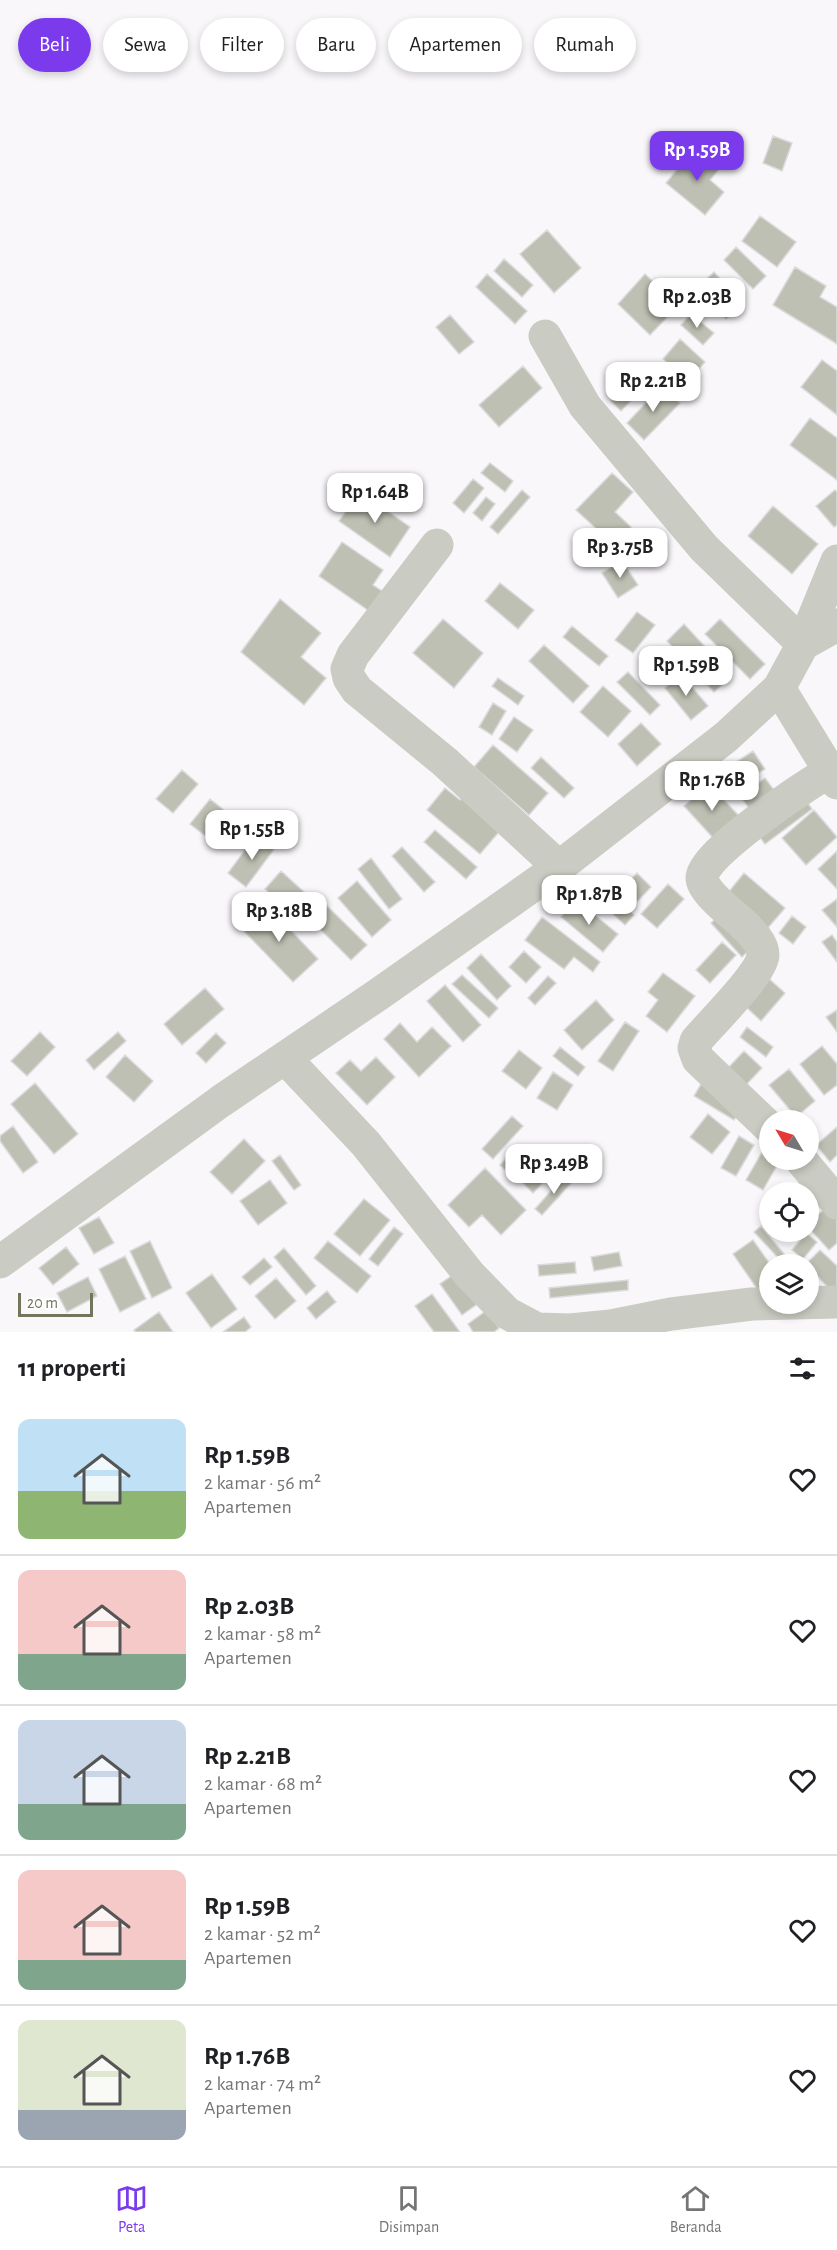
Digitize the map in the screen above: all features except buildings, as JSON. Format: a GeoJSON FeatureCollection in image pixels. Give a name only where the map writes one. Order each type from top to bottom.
{"type":"FeatureCollection","features":[{"type":"Feature","properties":{"kind":"street"},"geometry":{"type":"LineString","coordinates":[[545,336],[585,406],[599,424],[704,548],[803,644]]}},
{"type":"Feature","properties":{"kind":"street"},"geometry":{"type":"LineString","coordinates":[[437,544],[353,655],[347,669],[349,678],[357,690],[446,762],[559,867]]}},
{"type":"Feature","properties":{"kind":"street"},"geometry":{"type":"LineString","coordinates":[[0,1262],[221,1101],[559,867],[726,737],[779,688],[803,644],[837,561]]}},
{"type":"Feature","properties":{"kind":"street"},"geometry":{"type":"LineString","coordinates":[[803,644],[837,625]]}},
{"type":"Feature","properties":{"kind":"street"},"geometry":{"type":"LineString","coordinates":[[759,1117],[698,1059],[695,1053],[696,1041],[750,980],[761,965],[763,953],[760,944],[747,927],[712,895],[704,885],[702,878],[704,868],[719,852],[781,802],[833,777],[779,688]]}},
{"type":"Feature","properties":{"kind":"street"},"geometry":{"type":"LineString","coordinates":[[285,1058],[366,1144],[470,1275],[507,1313],[537,1329],[570,1330],[611,1326],[671,1314],[752,1304],[837,1302]]}},
{"type":"Feature","properties":{"kind":"street"},"geometry":{"type":"LineString","coordinates":[[809,1170],[837,1203]]}}]}
